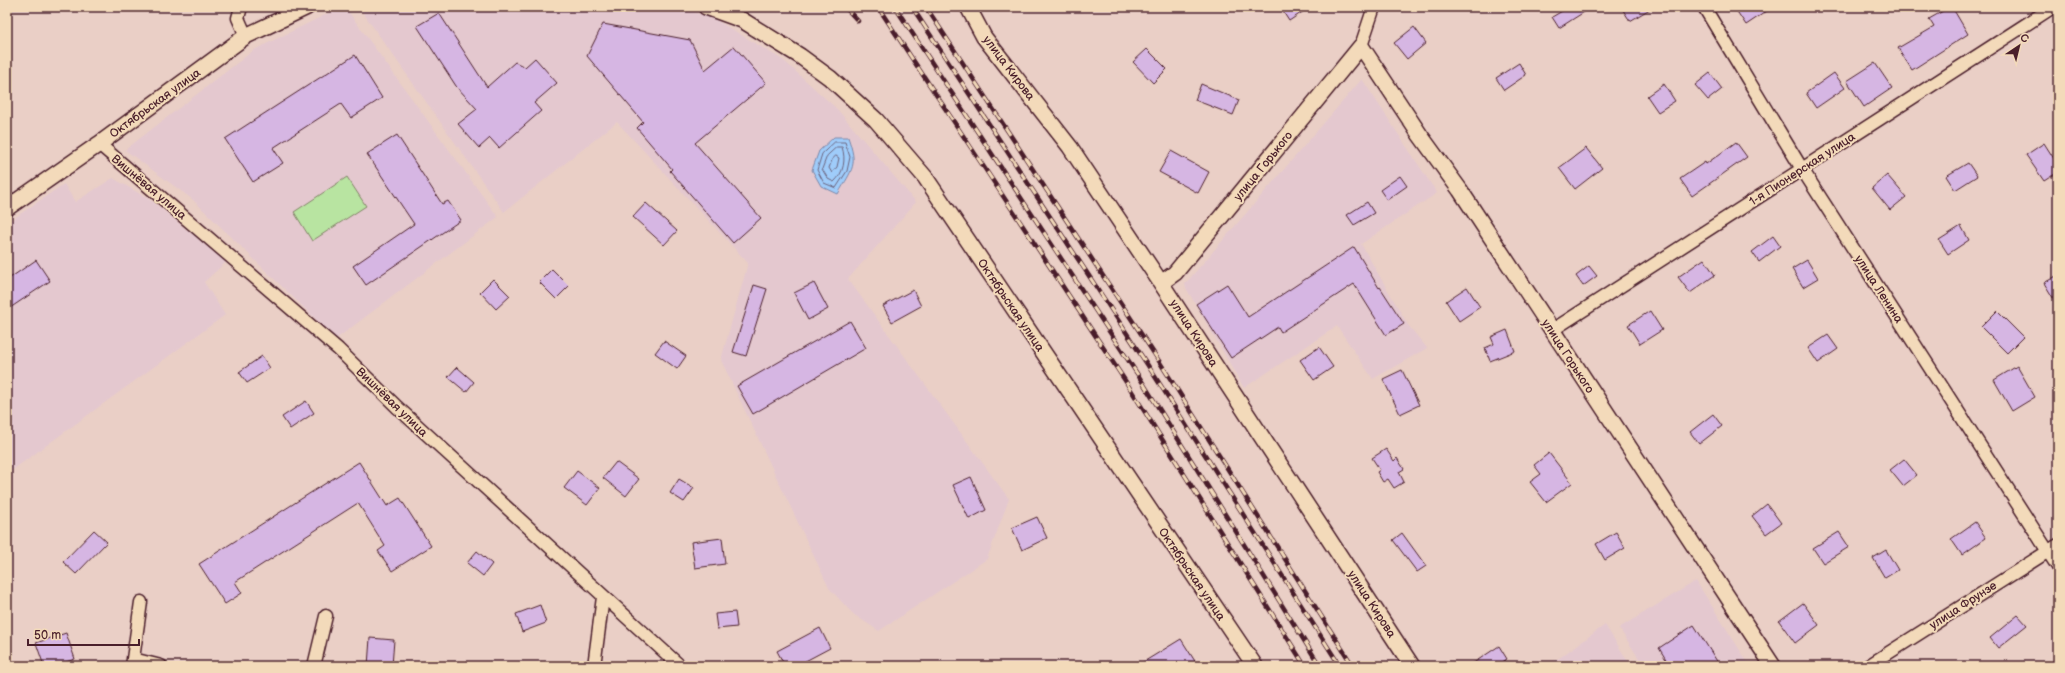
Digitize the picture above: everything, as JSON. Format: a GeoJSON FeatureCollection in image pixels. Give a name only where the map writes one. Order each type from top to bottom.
{"type":"FeatureCollection","features":[{"type":"Feature","properties":{"kind":"street"},"geometry":{"type":"LineString","coordinates":[[241,7],[238,18],[246,36]]}},
{"type":"Feature","properties":{"kind":"street","name":"Октябрьская улица"},"geometry":{"type":"LineString","coordinates":[[7,208],[98,144],[246,36],[307,7]]}},
{"type":"Feature","properties":{"kind":"street","name":"Октябрьская улица"},"geometry":{"type":"LineString","coordinates":[[706,7],[742,20],[800,56],[830,78],[876,120],[920,171],[1254,666]]}},
{"type":"Feature","properties":{"kind":"street","name":"улица Кирова"},"geometry":{"type":"LineString","coordinates":[[968,7],[984,36],[1070,147],[1162,283],[1412,666]]}},
{"type":"Feature","properties":{"kind":"street","name":"улица Горького"},"geometry":{"type":"LineString","coordinates":[[1162,283],[1175,273],[1361,46],[1374,7]]}},
{"type":"Feature","properties":{"kind":"street","name":"улица Ленина"},"geometry":{"type":"LineString","coordinates":[[1704,7],[1802,169],[2058,567]]}},
{"type":"Feature","properties":{"kind":"street","name":"1-я Пионерская улица"},"geometry":{"type":"LineString","coordinates":[[1551,331],[2053,7]]}},
{"type":"Feature","properties":{"kind":"street","name":"улица Горького"},"geometry":{"type":"LineString","coordinates":[[1361,46],[1420,135],[1460,190],[1551,331],[1773,666]]}},
{"type":"Feature","properties":{"kind":"street","name":"Вишнёвая улица"},"geometry":{"type":"LineString","coordinates":[[98,144],[332,344],[397,408],[680,666]]}},
{"type":"Feature","properties":{"kind":"street","name":"улица Фрунзе"},"geometry":{"type":"LineString","coordinates":[[1868,666],[2058,545]]}},
{"type":"Feature","properties":{"kind":"street"},"geometry":{"type":"LineString","coordinates":[[594,666],[603,597]]}},
{"type":"Feature","properties":{"kind":"street"},"geometry":{"type":"LineString","coordinates":[[142,602],[132,663],[161,666]]}},
{"type":"Feature","properties":{"kind":"street"},"geometry":{"type":"LineString","coordinates":[[314,666],[326,616]]}},
{"type":"Feature","properties":{"kind":"shaded area"},"geometry":{"type":"Polygon","coordinates":[[[341,7],[345,7],[498,217],[336,339],[192,199],[125,150],[254,50],[341,7]]]}},
{"type":"Feature","properties":{"kind":"shaded area"},"geometry":{"type":"Polygon","coordinates":[[[359,7],[677,7],[713,18],[783,60],[837,109],[916,202],[848,279],[1009,499],[987,559],[879,631],[853,614],[829,588],[721,360],[748,263],[617,122],[504,212],[359,7]]]}},
{"type":"Feature","properties":{"kind":"shaded area"},"geometry":{"type":"Polygon","coordinates":[[[1362,79],[1437,193],[1361,244],[1408,325],[1427,348],[1373,379],[1337,326],[1244,388],[1185,284],[1362,79]]]}},
{"type":"Feature","properties":{"kind":"shaded area"},"geometry":{"type":"Polygon","coordinates":[[[113,178],[152,201],[226,262],[204,282],[225,315],[7,474],[7,223],[64,184],[75,202],[113,178]]]}},
{"type":"Feature","properties":{"kind":"shaded area"},"geometry":{"type":"Polygon","coordinates":[[[1696,581],[1750,666],[1644,666],[1619,628],[1696,581]]]}},
{"type":"Feature","properties":{"kind":"shaded area"},"geometry":{"type":"Polygon","coordinates":[[[1605,625],[1631,666],[1548,666],[1605,625]]]}},
{"type":"Feature","properties":{"kind":"green space"},"geometry":{"type":"Polygon","coordinates":[[[347,177],[366,206],[312,241],[294,212],[347,177]]]}},
{"type":"Feature","properties":{"kind":"water"},"geometry":{"type":"Polygon","coordinates":[[[834,137],[848,137],[853,154],[852,167],[838,194],[821,186],[812,170],[819,151],[834,137]]]}},
{"type":"Feature","properties":{"kind":"building"},"geometry":{"type":"Polygon","coordinates":[[[1280,7],[1310,7],[1289,21],[1280,7]]]}},
{"type":"Feature","properties":{"kind":"building"},"geometry":{"type":"Polygon","coordinates":[[[1569,7],[1592,7],[1559,28],[1552,17],[1569,7]]]}},
{"type":"Feature","properties":{"kind":"building"},"geometry":{"type":"Polygon","coordinates":[[[1621,7],[1653,7],[1630,21],[1621,7]]]}},
{"type":"Feature","properties":{"kind":"building"},"geometry":{"type":"Polygon","coordinates":[[[1734,7],[1773,7],[1746,25],[1734,7]]]}},
{"type":"Feature","properties":{"kind":"building"},"geometry":{"type":"Polygon","coordinates":[[[1952,7],[1968,34],[1912,70],[1898,48],[1934,27],[1929,19],[1952,7]]]}},
{"type":"Feature","properties":{"kind":"building"},"geometry":{"type":"Polygon","coordinates":[[[439,13],[487,87],[515,62],[525,67],[535,58],[557,83],[534,103],[541,111],[499,148],[490,138],[479,148],[458,124],[477,109],[456,86],[417,26],[439,13]]]}},
{"type":"Feature","properties":{"kind":"building"},"geometry":{"type":"Polygon","coordinates":[[[603,24],[690,40],[705,70],[734,46],[766,83],[695,143],[761,218],[733,243],[670,171],[672,169],[637,128],[643,122],[587,56],[603,24]]]}},
{"type":"Feature","properties":{"kind":"building"},"geometry":{"type":"Polygon","coordinates":[[[1414,27],[1426,43],[1407,59],[1394,43],[1414,27]]]}},
{"type":"Feature","properties":{"kind":"building"},"geometry":{"type":"Polygon","coordinates":[[[1147,49],[1167,69],[1153,83],[1133,62],[1147,49]]]}},
{"type":"Feature","properties":{"kind":"building"},"geometry":{"type":"Polygon","coordinates":[[[355,55],[382,98],[351,118],[341,104],[273,148],[283,163],[253,182],[225,139],[355,55]]]}},
{"type":"Feature","properties":{"kind":"building"},"geometry":{"type":"Polygon","coordinates":[[[1519,63],[1526,75],[1504,90],[1496,78],[1519,63]]]}},
{"type":"Feature","properties":{"kind":"building"},"geometry":{"type":"Polygon","coordinates":[[[1875,63],[1892,88],[1864,107],[1847,81],[1875,63]]]}},
{"type":"Feature","properties":{"kind":"building"},"geometry":{"type":"Polygon","coordinates":[[[1710,73],[1722,89],[1708,100],[1695,85],[1710,73]]]}},
{"type":"Feature","properties":{"kind":"building"},"geometry":{"type":"Polygon","coordinates":[[[1834,73],[1845,88],[1816,108],[1806,93],[1834,73]]]}},
{"type":"Feature","properties":{"kind":"building"},"geometry":{"type":"Polygon","coordinates":[[[1201,84],[1239,100],[1233,115],[1195,100],[1201,84]]]}},
{"type":"Feature","properties":{"kind":"building"},"geometry":{"type":"Polygon","coordinates":[[[1664,84],[1675,101],[1658,112],[1647,96],[1664,84]]]}},
{"type":"Feature","properties":{"kind":"building"},"geometry":{"type":"Polygon","coordinates":[[[397,135],[442,204],[448,201],[461,220],[366,285],[353,266],[414,224],[367,154],[397,135]]]}},
{"type":"Feature","properties":{"kind":"building"},"geometry":{"type":"Polygon","coordinates":[[[1736,142],[1747,157],[1692,196],[1680,179],[1705,162],[1706,164],[1736,142]]]}},
{"type":"Feature","properties":{"kind":"building"},"geometry":{"type":"Polygon","coordinates":[[[2044,143],[2058,165],[2058,172],[2044,181],[2026,155],[2044,143]]]}},
{"type":"Feature","properties":{"kind":"building"},"geometry":{"type":"Polygon","coordinates":[[[1586,148],[1602,168],[1575,189],[1559,168],[1586,148]]]}},
{"type":"Feature","properties":{"kind":"building"},"geometry":{"type":"Polygon","coordinates":[[[1171,151],[1209,172],[1198,193],[1159,172],[1171,151]]]}},
{"type":"Feature","properties":{"kind":"building"},"geometry":{"type":"Polygon","coordinates":[[[1968,163],[1977,176],[1955,190],[1946,176],[1968,163]]]}},
{"type":"Feature","properties":{"kind":"building"},"geometry":{"type":"Polygon","coordinates":[[[1887,175],[1906,197],[1890,210],[1872,188],[1887,175]]]}},
{"type":"Feature","properties":{"kind":"building"},"geometry":{"type":"Polygon","coordinates":[[[1400,176],[1407,186],[1387,200],[1380,190],[1400,176]]]}},
{"type":"Feature","properties":{"kind":"building"},"geometry":{"type":"Polygon","coordinates":[[[1367,202],[1374,213],[1354,225],[1347,215],[1367,202]]]}},
{"type":"Feature","properties":{"kind":"building"},"geometry":{"type":"Polygon","coordinates":[[[646,203],[677,231],[664,245],[633,217],[646,203]]]}},
{"type":"Feature","properties":{"kind":"building"},"geometry":{"type":"Polygon","coordinates":[[[1961,226],[1969,240],[1948,254],[1939,240],[1961,226]]]}},
{"type":"Feature","properties":{"kind":"building"},"geometry":{"type":"Polygon","coordinates":[[[1773,236],[1780,246],[1759,262],[1752,252],[1773,236]]]}},
{"type":"Feature","properties":{"kind":"building"},"geometry":{"type":"Polygon","coordinates":[[[1354,247],[1379,288],[1380,287],[1404,324],[1386,335],[1354,284],[1281,332],[1278,327],[1231,358],[1196,304],[1227,284],[1248,317],[1354,247]]]}},
{"type":"Feature","properties":{"kind":"building"},"geometry":{"type":"Polygon","coordinates":[[[1704,259],[1715,275],[1690,293],[1678,277],[1704,259]]]}},
{"type":"Feature","properties":{"kind":"building"},"geometry":{"type":"Polygon","coordinates":[[[36,260],[50,281],[7,310],[7,280],[36,260]]]}},
{"type":"Feature","properties":{"kind":"building"},"geometry":{"type":"Polygon","coordinates":[[[1807,260],[1818,278],[1803,287],[1792,269],[1807,260]]]}},
{"type":"Feature","properties":{"kind":"building"},"geometry":{"type":"Polygon","coordinates":[[[1589,266],[1597,276],[1583,286],[1576,276],[1589,266]]]}},
{"type":"Feature","properties":{"kind":"building"},"geometry":{"type":"Polygon","coordinates":[[[552,269],[569,286],[556,299],[539,282],[552,269]]]}},
{"type":"Feature","properties":{"kind":"building"},"geometry":{"type":"Polygon","coordinates":[[[2058,275],[2058,306],[2044,283],[2058,275]]]}},
{"type":"Feature","properties":{"kind":"building"},"geometry":{"type":"Polygon","coordinates":[[[493,279],[510,296],[496,309],[480,292],[493,279]]]}},
{"type":"Feature","properties":{"kind":"building"},"geometry":{"type":"Polygon","coordinates":[[[814,283],[828,309],[808,320],[794,293],[814,283]]]}},
{"type":"Feature","properties":{"kind":"building"},"geometry":{"type":"Polygon","coordinates":[[[754,285],[767,289],[746,356],[733,352],[754,285]]]}},
{"type":"Feature","properties":{"kind":"building"},"geometry":{"type":"Polygon","coordinates":[[[1467,287],[1480,307],[1459,321],[1446,301],[1467,287]]]}},
{"type":"Feature","properties":{"kind":"building"},"geometry":{"type":"Polygon","coordinates":[[[913,290],[921,306],[892,322],[883,306],[913,290]]]}},
{"type":"Feature","properties":{"kind":"building"},"geometry":{"type":"Polygon","coordinates":[[[1650,311],[1662,330],[1640,344],[1628,325],[1650,311]]]}},
{"type":"Feature","properties":{"kind":"building"},"geometry":{"type":"Polygon","coordinates":[[[1997,311],[2023,337],[2007,353],[1981,327],[1997,311]]]}},
{"type":"Feature","properties":{"kind":"building"},"geometry":{"type":"Polygon","coordinates":[[[850,321],[866,348],[753,414],[737,386],[850,321]]]}},
{"type":"Feature","properties":{"kind":"building"},"geometry":{"type":"Polygon","coordinates":[[[1507,330],[1515,351],[1490,361],[1485,348],[1494,344],[1491,337],[1507,330]]]}},
{"type":"Feature","properties":{"kind":"building"},"geometry":{"type":"Polygon","coordinates":[[[1828,335],[1838,349],[1818,363],[1808,348],[1828,335]]]}},
{"type":"Feature","properties":{"kind":"building"},"geometry":{"type":"Polygon","coordinates":[[[664,341],[686,356],[677,369],[655,353],[664,341]]]}},
{"type":"Feature","properties":{"kind":"building"},"geometry":{"type":"Polygon","coordinates":[[[1319,347],[1333,367],[1314,380],[1300,360],[1319,347]]]}},
{"type":"Feature","properties":{"kind":"building"},"geometry":{"type":"Polygon","coordinates":[[[262,356],[270,368],[247,383],[239,372],[262,356]]]}},
{"type":"Feature","properties":{"kind":"building"},"geometry":{"type":"Polygon","coordinates":[[[2017,366],[2035,397],[2012,411],[1994,380],[2017,366]]]}},
{"type":"Feature","properties":{"kind":"building"},"geometry":{"type":"Polygon","coordinates":[[[457,367],[474,382],[466,392],[448,377],[457,367]]]}},
{"type":"Feature","properties":{"kind":"building"},"geometry":{"type":"Polygon","coordinates":[[[1402,370],[1419,405],[1400,414],[1383,379],[1402,370]]]}},
{"type":"Feature","properties":{"kind":"building"},"geometry":{"type":"Polygon","coordinates":[[[306,401],[314,413],[290,429],[282,417],[306,401]]]}},
{"type":"Feature","properties":{"kind":"building"},"geometry":{"type":"Polygon","coordinates":[[[1713,414],[1722,426],[1699,444],[1690,432],[1713,414]]]}},
{"type":"Feature","properties":{"kind":"building"},"geometry":{"type":"Polygon","coordinates":[[[1386,449],[1394,461],[1397,458],[1404,469],[1399,472],[1404,482],[1394,488],[1388,479],[1383,482],[1377,472],[1380,470],[1372,458],[1386,449]]]}},
{"type":"Feature","properties":{"kind":"building"},"geometry":{"type":"Polygon","coordinates":[[[1549,453],[1572,483],[1546,502],[1530,482],[1541,474],[1534,465],[1549,453]]]}},
{"type":"Feature","properties":{"kind":"building"},"geometry":{"type":"Polygon","coordinates":[[[1904,459],[1917,475],[1903,486],[1890,470],[1904,459]]]}},
{"type":"Feature","properties":{"kind":"building"},"geometry":{"type":"Polygon","coordinates":[[[359,462],[387,506],[400,498],[431,546],[392,571],[378,551],[385,546],[358,503],[235,582],[242,593],[225,604],[199,564],[359,462]]]}},
{"type":"Feature","properties":{"kind":"building"},"geometry":{"type":"Polygon","coordinates":[[[616,462],[639,479],[626,496],[603,478],[616,462]]]}},
{"type":"Feature","properties":{"kind":"building"},"geometry":{"type":"Polygon","coordinates":[[[577,471],[600,488],[587,505],[564,488],[577,471]]]}},
{"type":"Feature","properties":{"kind":"building"},"geometry":{"type":"Polygon","coordinates":[[[971,477],[986,510],[969,519],[953,485],[971,477]]]}},
{"type":"Feature","properties":{"kind":"building"},"geometry":{"type":"Polygon","coordinates":[[[679,479],[694,488],[684,502],[670,493],[679,479]]]}},
{"type":"Feature","properties":{"kind":"building"},"geometry":{"type":"Polygon","coordinates":[[[1767,504],[1781,523],[1766,534],[1752,516],[1767,504]]]}},
{"type":"Feature","properties":{"kind":"building"},"geometry":{"type":"Polygon","coordinates":[[[1037,517],[1047,538],[1022,550],[1012,528],[1037,517]]]}},
{"type":"Feature","properties":{"kind":"building"},"geometry":{"type":"Polygon","coordinates":[[[1975,522],[1986,538],[1962,555],[1951,539],[1975,522]]]}},
{"type":"Feature","properties":{"kind":"building"},"geometry":{"type":"Polygon","coordinates":[[[94,530],[107,542],[76,574],[63,562],[94,530]]]}},
{"type":"Feature","properties":{"kind":"building"},"geometry":{"type":"Polygon","coordinates":[[[1616,532],[1625,548],[1605,560],[1596,544],[1616,532]]]}},
{"type":"Feature","properties":{"kind":"building"},"geometry":{"type":"Polygon","coordinates":[[[1839,532],[1849,547],[1823,563],[1813,548],[1839,532]]]}},
{"type":"Feature","properties":{"kind":"building"},"geometry":{"type":"Polygon","coordinates":[[[1402,533],[1426,566],[1417,572],[1393,540],[1402,533]]]}},
{"type":"Feature","properties":{"kind":"building"},"geometry":{"type":"Polygon","coordinates":[[[722,538],[725,564],[695,568],[691,542],[722,538]]]}},
{"type":"Feature","properties":{"kind":"building"},"geometry":{"type":"Polygon","coordinates":[[[1886,550],[1898,570],[1885,578],[1873,558],[1886,550]]]}},
{"type":"Feature","properties":{"kind":"building"},"geometry":{"type":"Polygon","coordinates":[[[477,551],[492,564],[483,576],[467,563],[477,551]]]}},
{"type":"Feature","properties":{"kind":"building"},"geometry":{"type":"Polygon","coordinates":[[[1803,603],[1819,625],[1795,643],[1779,621],[1803,603]]]}},
{"type":"Feature","properties":{"kind":"building"},"geometry":{"type":"Polygon","coordinates":[[[540,605],[546,623],[522,632],[516,614],[540,605]]]}},
{"type":"Feature","properties":{"kind":"building"},"geometry":{"type":"Polygon","coordinates":[[[735,612],[737,627],[717,629],[715,614],[735,612]]]}},
{"type":"Feature","properties":{"kind":"building"},"geometry":{"type":"Polygon","coordinates":[[[2018,615],[2027,625],[1998,648],[1990,638],[2018,615]]]}},
{"type":"Feature","properties":{"kind":"building"},"geometry":{"type":"Polygon","coordinates":[[[1694,625],[1720,666],[1670,666],[1659,648],[1694,625]]]}},
{"type":"Feature","properties":{"kind":"building"},"geometry":{"type":"Polygon","coordinates":[[[820,628],[830,648],[796,666],[785,666],[777,651],[820,628]]]}},
{"type":"Feature","properties":{"kind":"building"},"geometry":{"type":"Polygon","coordinates":[[[66,633],[75,659],[53,666],[44,666],[36,643],[66,633]]]}},
{"type":"Feature","properties":{"kind":"building"},"geometry":{"type":"Polygon","coordinates":[[[370,638],[394,640],[392,666],[368,666],[370,638]]]}},
{"type":"Feature","properties":{"kind":"building"},"geometry":{"type":"Polygon","coordinates":[[[1181,639],[1198,666],[1137,666],[1181,639]]]}},
{"type":"Feature","properties":{"kind":"building"},"geometry":{"type":"Polygon","coordinates":[[[1499,646],[1507,659],[1496,666],[1469,666],[1499,646]]]}},
{"type":"Feature","properties":{"kind":"railway"},"geometry":{"type":"LineString","coordinates":[[845,7],[858,21]]}},
{"type":"Feature","properties":{"kind":"railway"},"geometry":{"type":"LineString","coordinates":[[878,7],[1126,382],[1305,666]]}},
{"type":"Feature","properties":{"kind":"railway"},"geometry":{"type":"LineString","coordinates":[[895,7],[1138,375],[1320,666]]}},
{"type":"Feature","properties":{"kind":"railway"},"geometry":{"type":"LineString","coordinates":[[912,7],[1147,364],[1340,666]]}},
{"type":"Feature","properties":{"kind":"railway"},"geometry":{"type":"LineString","coordinates":[[926,7],[1159,361],[1353,666]]}}]}
